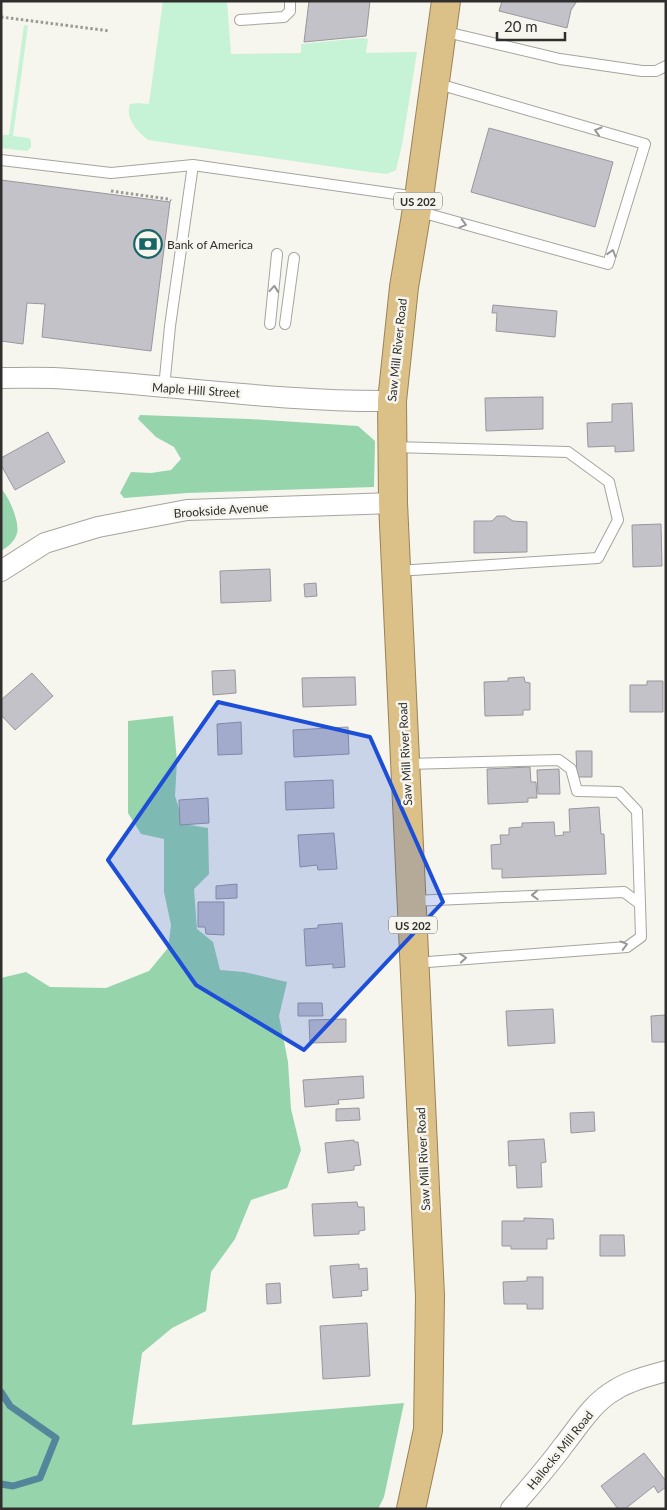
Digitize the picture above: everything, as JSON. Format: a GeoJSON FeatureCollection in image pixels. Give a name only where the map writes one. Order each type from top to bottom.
{"type":"FeatureCollection","features":[{"type":"Feature","properties":{"kind":"highway","name":"Saw Mill River Road"},"geometry":{"type":"LineString","coordinates":[[411,1509],[428,1430],[430,1296],[393,503],[392,400],[404,287],[446,1]]}},
{"type":"Feature","properties":{"kind":"street","name":"Maple Hill Street"},"geometry":{"type":"LineString","coordinates":[[1,378],[69,379],[164,388],[353,401],[392,400]]}},
{"type":"Feature","properties":{"kind":"street","name":"Brookside Avenue"},"geometry":{"type":"LineString","coordinates":[[1,571],[45,544],[98,527],[187,510],[393,503]]}},
{"type":"Feature","properties":{"kind":"street","name":"Hallocks Mill Road"},"geometry":{"type":"LineString","coordinates":[[512,1509],[597,1403],[615,1389],[666,1371]]}},
{"type":"Feature","properties":{"kind":"lane"},"geometry":{"type":"LineString","coordinates":[[240,20],[284,17],[290,11],[290,1]]}},
{"type":"Feature","properties":{"kind":"lane"},"geometry":{"type":"LineString","coordinates":[[442,31],[566,60],[642,71],[656,71],[666,66]]}},
{"type":"Feature","properties":{"kind":"lane"},"geometry":{"type":"LineString","coordinates":[[1,160],[111,173],[193,165],[417,204],[608,264],[645,144],[435,83]]}},
{"type":"Feature","properties":{"kind":"lane"},"geometry":{"type":"LineString","coordinates":[[164,388],[170,326],[193,165]]}},
{"type":"Feature","properties":{"kind":"lane"},"geometry":{"type":"LineString","coordinates":[[270,324],[277,254]]}},
{"type":"Feature","properties":{"kind":"lane"},"geometry":{"type":"LineString","coordinates":[[285,324],[294,258]]}},
{"type":"Feature","properties":{"kind":"lane"},"geometry":{"type":"LineString","coordinates":[[392,447],[568,452],[609,482],[618,520],[598,558],[396,571]]}},
{"type":"Feature","properties":{"kind":"lane"},"geometry":{"type":"LineString","coordinates":[[405,764],[559,760],[572,769],[577,791],[619,792],[637,811],[642,936],[627,947],[414,963]]}},
{"type":"Feature","properties":{"kind":"lane"},"geometry":{"type":"LineString","coordinates":[[412,900],[624,892],[640,904]]}},
{"type":"Feature","properties":{"kind":"path"},"geometry":{"type":"LineString","coordinates":[[1,17],[110,31]]}},
{"type":"Feature","properties":{"kind":"path"},"geometry":{"type":"LineString","coordinates":[[104,190],[168,199],[173,203]]}},
{"type":"Feature","properties":{"kind":"highlighted area"},"geometry":{"type":"Polygon","coordinates":[[[218,702],[370,737],[443,902],[304,1050],[196,985],[108,860],[218,702]]]}},
{"type":"Feature","properties":{"kind":"green space"},"geometry":{"type":"Polygon","coordinates":[[[163,1],[227,1],[231,54],[301,53],[301,44],[362,38],[368,39],[366,53],[417,52],[402,145],[396,170],[387,174],[369,172],[148,140],[133,124],[129,115],[129,109],[130,104],[149,104],[163,1]]]}},
{"type":"Feature","properties":{"kind":"green space"},"geometry":{"type":"Polygon","coordinates":[[[24,25],[28,26],[13,136],[29,138],[31,147],[27,151],[1,148],[1,135],[9,135],[24,25]]]}},
{"type":"Feature","properties":{"kind":"green space"},"geometry":{"type":"Polygon","coordinates":[[[140,415],[358,426],[375,441],[374,487],[187,493],[124,498],[120,493],[131,472],[151,473],[171,470],[181,459],[174,447],[156,437],[138,419],[140,415]]]}},
{"type":"Feature","properties":{"kind":"green space"},"geometry":{"type":"Polygon","coordinates":[[[1,489],[13,510],[18,529],[13,542],[1,551],[1,489]]]}},
{"type":"Feature","properties":{"kind":"green space"},"geometry":{"type":"Polygon","coordinates":[[[173,716],[177,761],[175,796],[184,824],[208,828],[209,874],[194,889],[197,929],[213,942],[220,970],[244,972],[287,982],[279,1016],[288,1062],[291,1109],[301,1150],[287,1188],[251,1200],[235,1239],[211,1272],[206,1311],[172,1328],[142,1353],[132,1425],[404,1403],[384,1497],[378,1509],[1,1509],[1,978],[26,972],[50,987],[106,988],[149,971],[168,948],[171,925],[164,892],[164,839],[141,834],[128,813],[128,721],[173,716]]]}},
{"type":"Feature","properties":{"kind":"building"},"geometry":{"type":"Polygon","coordinates":[[[309,1],[370,1],[366,36],[304,42],[309,1]]]}},
{"type":"Feature","properties":{"kind":"building"},"geometry":{"type":"Polygon","coordinates":[[[502,1],[577,1],[571,10],[567,28],[499,11],[502,1]]]}},
{"type":"Feature","properties":{"kind":"building"},"geometry":{"type":"Polygon","coordinates":[[[489,128],[613,162],[595,227],[471,192],[489,128]]]}},
{"type":"Feature","properties":{"kind":"building"},"geometry":{"type":"Polygon","coordinates":[[[1,180],[170,202],[151,351],[42,337],[45,304],[27,303],[23,344],[1,341],[1,180]]]}},
{"type":"Feature","properties":{"kind":"building"},"geometry":{"type":"Polygon","coordinates":[[[493,305],[557,311],[555,337],[496,331],[497,313],[492,313],[493,305]]]}},
{"type":"Feature","properties":{"kind":"building"},"geometry":{"type":"Polygon","coordinates":[[[543,397],[543,429],[486,431],[485,398],[543,397]]]}},
{"type":"Feature","properties":{"kind":"building"},"geometry":{"type":"Polygon","coordinates":[[[632,403],[634,451],[615,452],[615,446],[588,447],[587,423],[612,422],[612,404],[632,403]]]}},
{"type":"Feature","properties":{"kind":"building"},"geometry":{"type":"Polygon","coordinates":[[[48,432],[65,462],[15,490],[1,465],[1,458],[48,432]]]}},
{"type":"Feature","properties":{"kind":"building"},"geometry":{"type":"Polygon","coordinates":[[[497,516],[505,516],[513,521],[527,522],[527,552],[474,553],[474,521],[492,521],[497,516]]]}},
{"type":"Feature","properties":{"kind":"building"},"geometry":{"type":"Polygon","coordinates":[[[661,524],[662,566],[633,567],[632,525],[661,524]]]}},
{"type":"Feature","properties":{"kind":"building"},"geometry":{"type":"Polygon","coordinates":[[[270,569],[271,601],[221,603],[220,571],[270,569]]]}},
{"type":"Feature","properties":{"kind":"building"},"geometry":{"type":"Polygon","coordinates":[[[316,583],[317,596],[305,597],[304,584],[316,583]]]}},
{"type":"Feature","properties":{"kind":"building"},"geometry":{"type":"Polygon","coordinates":[[[235,670],[236,693],[213,695],[212,671],[235,670]]]}},
{"type":"Feature","properties":{"kind":"building"},"geometry":{"type":"Polygon","coordinates":[[[32,673],[53,696],[15,730],[1,715],[1,700],[32,673]]]}},
{"type":"Feature","properties":{"kind":"building"},"geometry":{"type":"Polygon","coordinates":[[[355,677],[356,705],[303,707],[302,678],[355,677]]]}},
{"type":"Feature","properties":{"kind":"building"},"geometry":{"type":"Polygon","coordinates":[[[524,677],[525,682],[530,683],[530,710],[523,710],[523,715],[485,716],[484,682],[508,681],[508,678],[524,677]]]}},
{"type":"Feature","properties":{"kind":"building"},"geometry":{"type":"Polygon","coordinates":[[[647,681],[663,681],[663,712],[630,712],[630,685],[647,685],[647,681]]]}},
{"type":"Feature","properties":{"kind":"building"},"geometry":{"type":"Polygon","coordinates":[[[241,722],[242,754],[218,755],[217,724],[241,722]]]}},
{"type":"Feature","properties":{"kind":"building"},"geometry":{"type":"Polygon","coordinates":[[[348,727],[349,754],[294,757],[293,730],[348,727]]]}},
{"type":"Feature","properties":{"kind":"building"},"geometry":{"type":"Polygon","coordinates":[[[576,751],[592,751],[592,777],[577,777],[576,751]]]}},
{"type":"Feature","properties":{"kind":"building"},"geometry":{"type":"Polygon","coordinates":[[[530,767],[531,782],[536,782],[537,798],[528,798],[528,802],[488,804],[487,769],[530,767]]]}},
{"type":"Feature","properties":{"kind":"building"},"geometry":{"type":"Polygon","coordinates":[[[559,769],[560,794],[538,794],[537,770],[559,769]]]}},
{"type":"Feature","properties":{"kind":"building"},"geometry":{"type":"Polygon","coordinates":[[[333,780],[334,808],[286,810],[285,782],[333,780]]]}},
{"type":"Feature","properties":{"kind":"building"},"geometry":{"type":"Polygon","coordinates":[[[208,798],[209,823],[180,825],[179,800],[208,798]]]}},
{"type":"Feature","properties":{"kind":"building"},"geometry":{"type":"Polygon","coordinates":[[[599,807],[601,834],[604,834],[606,874],[502,878],[502,869],[492,869],[491,845],[501,844],[500,835],[509,835],[509,828],[522,827],[522,823],[554,822],[555,836],[564,835],[563,832],[570,832],[569,809],[599,807]]]}},
{"type":"Feature","properties":{"kind":"building"},"geometry":{"type":"Polygon","coordinates":[[[334,833],[337,869],[318,870],[317,865],[300,867],[298,835],[334,833]]]}},
{"type":"Feature","properties":{"kind":"building"},"geometry":{"type":"Polygon","coordinates":[[[237,884],[237,898],[216,899],[216,886],[237,884]]]}},
{"type":"Feature","properties":{"kind":"building"},"geometry":{"type":"Polygon","coordinates":[[[198,902],[224,902],[224,935],[206,934],[205,927],[198,927],[198,902]]]}},
{"type":"Feature","properties":{"kind":"building"},"geometry":{"type":"Polygon","coordinates":[[[342,923],[345,967],[333,968],[333,964],[306,966],[304,929],[318,928],[318,925],[342,923]]]}},
{"type":"Feature","properties":{"kind":"building"},"geometry":{"type":"Polygon","coordinates":[[[298,1003],[322,1003],[323,1016],[298,1016],[298,1003]]]}},
{"type":"Feature","properties":{"kind":"building"},"geometry":{"type":"Polygon","coordinates":[[[553,1009],[555,1043],[508,1046],[506,1011],[553,1009]]]}},
{"type":"Feature","properties":{"kind":"building"},"geometry":{"type":"Polygon","coordinates":[[[666,1015],[666,1042],[652,1042],[651,1016],[666,1015]]]}},
{"type":"Feature","properties":{"kind":"building"},"geometry":{"type":"Polygon","coordinates":[[[346,1019],[346,1042],[310,1043],[309,1020],[346,1019]]]}},
{"type":"Feature","properties":{"kind":"building"},"geometry":{"type":"Polygon","coordinates":[[[363,1076],[364,1098],[338,1100],[339,1104],[305,1107],[303,1080],[363,1076]]]}},
{"type":"Feature","properties":{"kind":"building"},"geometry":{"type":"Polygon","coordinates":[[[359,1108],[360,1120],[336,1121],[336,1109],[359,1108]]]}},
{"type":"Feature","properties":{"kind":"building"},"geometry":{"type":"Polygon","coordinates":[[[594,1112],[595,1131],[571,1133],[570,1113],[594,1112]]]}},
{"type":"Feature","properties":{"kind":"building"},"geometry":{"type":"Polygon","coordinates":[[[544,1139],[546,1162],[541,1163],[542,1187],[517,1188],[516,1165],[509,1166],[508,1141],[544,1139]]]}},
{"type":"Feature","properties":{"kind":"building"},"geometry":{"type":"Polygon","coordinates":[[[354,1140],[354,1142],[358,1142],[361,1165],[354,1166],[354,1170],[328,1173],[325,1143],[354,1140]]]}},
{"type":"Feature","properties":{"kind":"building"},"geometry":{"type":"Polygon","coordinates":[[[357,1202],[358,1207],[364,1207],[365,1230],[359,1231],[359,1234],[314,1236],[312,1204],[357,1202]]]}},
{"type":"Feature","properties":{"kind":"building"},"geometry":{"type":"Polygon","coordinates":[[[524,1218],[553,1219],[554,1239],[547,1239],[547,1249],[511,1249],[511,1246],[502,1246],[502,1221],[524,1221],[524,1218]]]}},
{"type":"Feature","properties":{"kind":"building"},"geometry":{"type":"Polygon","coordinates":[[[600,1235],[624,1235],[625,1256],[600,1256],[600,1235]]]}},
{"type":"Feature","properties":{"kind":"building"},"geometry":{"type":"Polygon","coordinates":[[[359,1264],[359,1269],[367,1268],[368,1290],[361,1291],[362,1296],[333,1298],[330,1266],[359,1264]]]}},
{"type":"Feature","properties":{"kind":"building"},"geometry":{"type":"Polygon","coordinates":[[[527,1277],[543,1277],[543,1309],[527,1309],[527,1304],[504,1304],[503,1282],[527,1281],[527,1277]]]}},
{"type":"Feature","properties":{"kind":"building"},"geometry":{"type":"Polygon","coordinates":[[[280,1283],[281,1303],[267,1304],[266,1284],[280,1283]]]}},
{"type":"Feature","properties":{"kind":"building"},"geometry":{"type":"Polygon","coordinates":[[[367,1323],[370,1376],[323,1379],[320,1326],[367,1323]]]}},
{"type":"Feature","properties":{"kind":"building"},"geometry":{"type":"Polygon","coordinates":[[[644,1453],[666,1481],[666,1487],[658,1493],[654,1486],[625,1509],[618,1509],[601,1486],[644,1453]]]}},
{"type":"Feature","properties":{"kind":"waterway"},"geometry":{"type":"LineString","coordinates":[[1,1392],[10,1406],[56,1438],[40,1478],[13,1486],[1,1484]]}},
{"type":"Feature","properties":{"kind":"place","name":"Bank of America"},"geometry":{"type":"Point","coordinates":[148,244]}}]}
